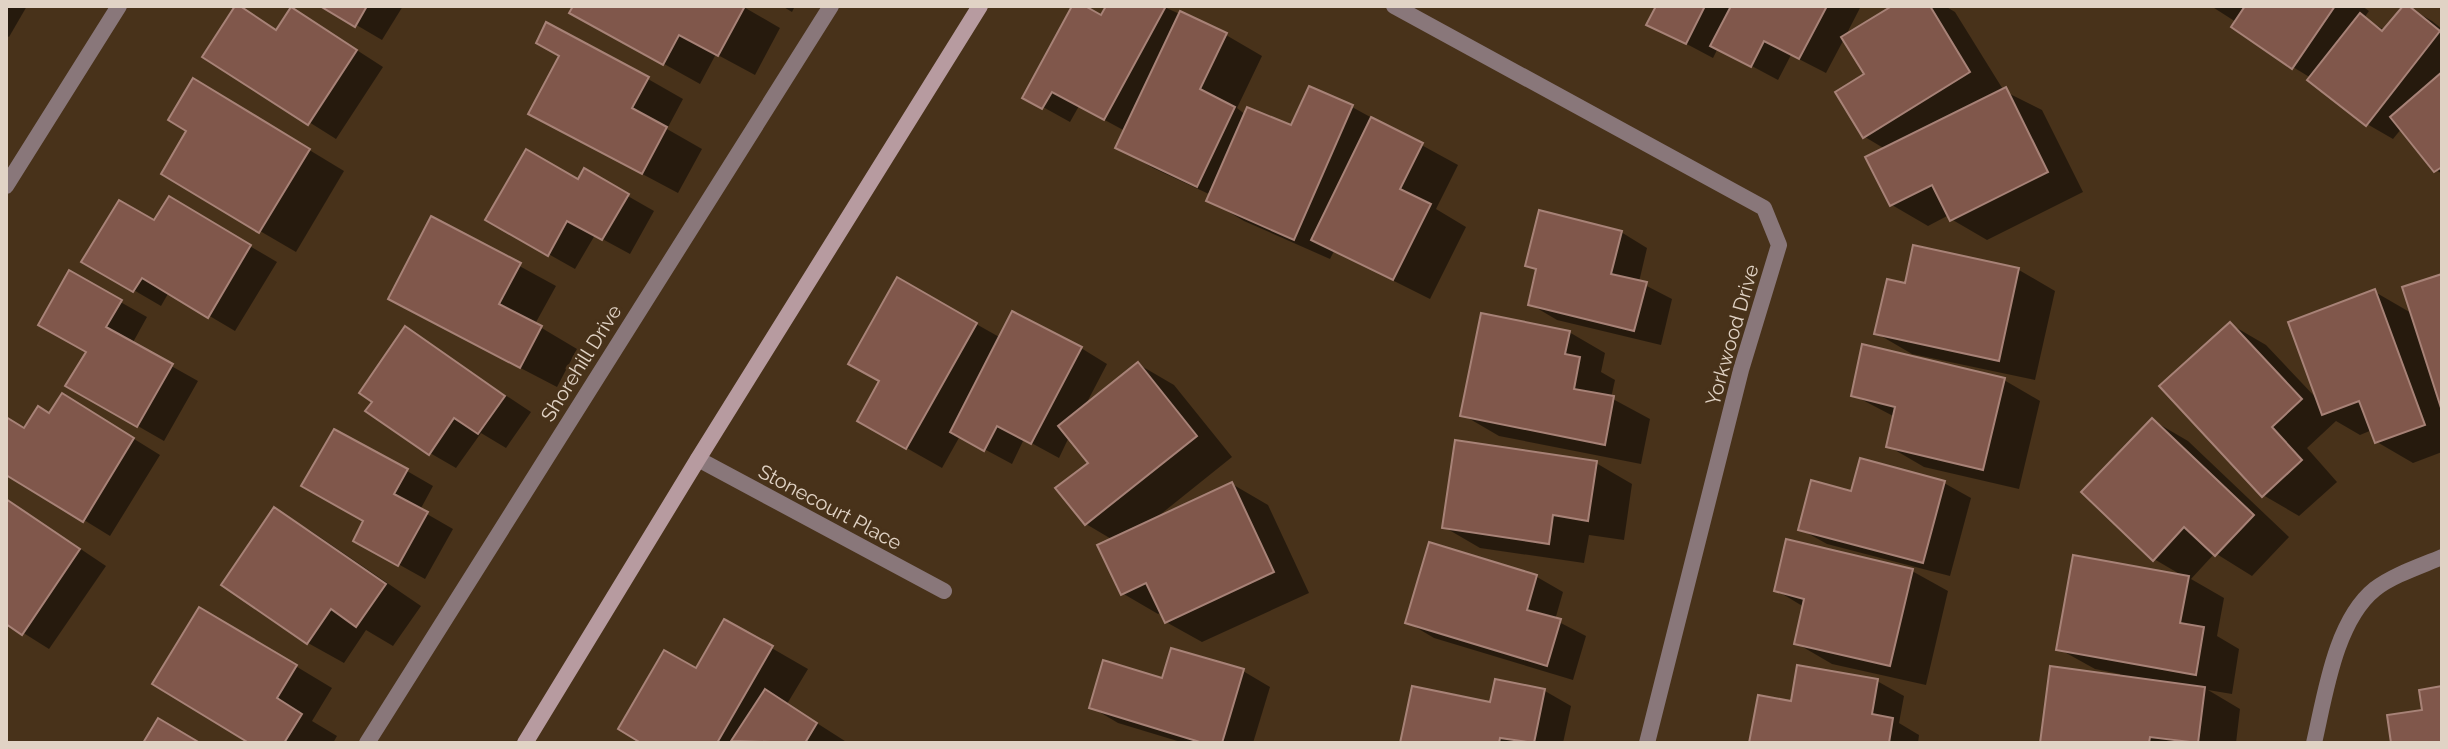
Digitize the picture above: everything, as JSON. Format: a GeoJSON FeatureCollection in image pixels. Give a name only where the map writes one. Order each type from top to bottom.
{"type":"FeatureCollection","features":[{"type":"Feature","properties":{"kind":"street"},"geometry":{"type":"LineString","coordinates":[[6,186],[119,6]]}},
{"type":"Feature","properties":{"kind":"street","name":"Shorehill Drive"},"geometry":{"type":"LineString","coordinates":[[367,743],[831,6]]}},
{"type":"Feature","properties":{"kind":"street"},"geometry":{"type":"LineString","coordinates":[[525,743],[980,6]]}},
{"type":"Feature","properties":{"kind":"street","name":"Yorkwood Drive"},"geometry":{"type":"LineString","coordinates":[[1394,6],[1764,208],[1779,245],[1741,370],[1647,743]]}},
{"type":"Feature","properties":{"kind":"street","name":"Stonecourt Place"},"geometry":{"type":"LineString","coordinates":[[698,459],[944,591]]}},
{"type":"Feature","properties":{"kind":"street"},"geometry":{"type":"LineString","coordinates":[[2314,743],[2335,653],[2360,604],[2376,588],[2442,557]]}},
{"type":"Feature","properties":{"kind":"building"},"geometry":{"type":"Polygon","coordinates":[[[235,6],[240,6],[276,30],[291,7],[357,50],[308,125],[202,57],[235,6]]]}},
{"type":"Feature","properties":{"kind":"building"},"geometry":{"type":"Polygon","coordinates":[[[320,6],[367,6],[355,27],[320,6]]]}},
{"type":"Feature","properties":{"kind":"building"},"geometry":{"type":"Polygon","coordinates":[[[573,6],[745,6],[718,56],[679,35],[663,65],[569,13],[573,6]]]}},
{"type":"Feature","properties":{"kind":"building"},"geometry":{"type":"Polygon","coordinates":[[[1072,6],[1085,6],[1101,15],[1106,6],[1166,6],[1104,120],[1052,92],[1042,109],[1022,98],[1072,6]]]}},
{"type":"Feature","properties":{"kind":"building"},"geometry":{"type":"Polygon","coordinates":[[[1656,6],[1705,6],[1686,44],[1646,25],[1656,6]]]}},
{"type":"Feature","properties":{"kind":"building"},"geometry":{"type":"Polygon","coordinates":[[[1731,6],[1827,6],[1799,59],[1764,41],[1751,67],[1710,46],[1731,6]]]}},
{"type":"Feature","properties":{"kind":"building"},"geometry":{"type":"Polygon","coordinates":[[[1892,6],[1930,6],[1970,72],[1863,138],[1835,92],[1864,74],[1841,37],[1892,6]]]}},
{"type":"Feature","properties":{"kind":"building"},"geometry":{"type":"Polygon","coordinates":[[[2245,6],[2335,6],[2292,69],[2231,27],[2245,6]]]}},
{"type":"Feature","properties":{"kind":"building"},"geometry":{"type":"Polygon","coordinates":[[[2403,6],[2409,6],[2440,31],[2366,126],[2307,80],[2360,13],[2382,31],[2403,6]]]}},
{"type":"Feature","properties":{"kind":"building"},"geometry":{"type":"Polygon","coordinates":[[[1180,11],[1227,33],[1200,89],[1235,107],[1197,187],[1115,148],[1180,11]]]}},
{"type":"Feature","properties":{"kind":"building"},"geometry":{"type":"Polygon","coordinates":[[[546,22],[649,77],[632,108],[667,127],[642,174],[528,114],[559,56],[536,43],[546,22]]]}},
{"type":"Feature","properties":{"kind":"building"},"geometry":{"type":"Polygon","coordinates":[[[2442,72],[2442,167],[2434,172],[2390,117],[2442,72]]]}},
{"type":"Feature","properties":{"kind":"building"},"geometry":{"type":"Polygon","coordinates":[[[193,78],[310,149],[259,233],[161,174],[186,131],[168,120],[193,78]]]}},
{"type":"Feature","properties":{"kind":"building"},"geometry":{"type":"Polygon","coordinates":[[[1309,86],[1353,105],[1294,240],[1206,201],[1247,107],[1291,125],[1309,86]]]}},
{"type":"Feature","properties":{"kind":"building"},"geometry":{"type":"Polygon","coordinates":[[[2006,87],[2048,172],[1950,221],[1932,185],[1890,206],[1865,157],[2006,87]]]}},
{"type":"Feature","properties":{"kind":"building"},"geometry":{"type":"Polygon","coordinates":[[[1371,117],[1423,143],[1400,189],[1431,204],[1393,280],[1311,240],[1371,117]]]}},
{"type":"Feature","properties":{"kind":"building"},"geometry":{"type":"Polygon","coordinates":[[[526,149],[578,179],[584,168],[629,194],[602,240],[567,221],[548,256],[485,220],[526,149]]]}},
{"type":"Feature","properties":{"kind":"building"},"geometry":{"type":"Polygon","coordinates":[[[169,196],[251,245],[208,318],[142,278],[133,292],[81,262],[119,200],[154,220],[169,196]]]}},
{"type":"Feature","properties":{"kind":"building"},"geometry":{"type":"Polygon","coordinates":[[[1539,210],[1622,231],[1611,274],[1647,282],[1634,331],[1528,305],[1536,269],[1525,266],[1539,210]]]}},
{"type":"Feature","properties":{"kind":"building"},"geometry":{"type":"Polygon","coordinates":[[[431,216],[521,263],[499,304],[542,326],[520,368],[388,299],[431,216]]]}},
{"type":"Feature","properties":{"kind":"building"},"geometry":{"type":"Polygon","coordinates":[[[1913,245],[2019,268],[1999,361],[1874,334],[1887,279],[1905,283],[1913,245]]]}},
{"type":"Feature","properties":{"kind":"building"},"geometry":{"type":"Polygon","coordinates":[[[69,270],[122,300],[106,327],[173,364],[137,427],[65,386],[86,352],[38,325],[69,270]]]}},
{"type":"Feature","properties":{"kind":"building"},"geometry":{"type":"Polygon","coordinates":[[[2442,274],[2442,411],[2402,287],[2442,274]]]}},
{"type":"Feature","properties":{"kind":"building"},"geometry":{"type":"Polygon","coordinates":[[[897,277],[977,323],[906,449],[857,421],[879,381],[848,364],[897,277]]]}},
{"type":"Feature","properties":{"kind":"building"},"geometry":{"type":"Polygon","coordinates":[[[2375,289],[2425,425],[2375,443],[2359,401],[2322,415],[2288,322],[2375,289]]]}},
{"type":"Feature","properties":{"kind":"building"},"geometry":{"type":"Polygon","coordinates":[[[1012,311],[1082,347],[1031,444],[997,426],[984,451],[950,432],[1012,311]]]}},
{"type":"Feature","properties":{"kind":"building"},"geometry":{"type":"Polygon","coordinates":[[[1481,313],[1570,331],[1565,354],[1580,357],[1574,389],[1614,396],[1605,445],[1460,416],[1481,313]]]}},
{"type":"Feature","properties":{"kind":"building"},"geometry":{"type":"Polygon","coordinates":[[[2230,322],[2302,399],[2272,427],[2302,460],[2262,497],[2159,386],[2230,322]]]}},
{"type":"Feature","properties":{"kind":"building"},"geometry":{"type":"Polygon","coordinates":[[[405,326],[505,396],[478,434],[454,418],[429,455],[365,411],[372,402],[359,393],[405,326]]]}},
{"type":"Feature","properties":{"kind":"building"},"geometry":{"type":"Polygon","coordinates":[[[1862,344],[2005,378],[1983,470],[1886,447],[1895,407],[1851,396],[1862,344]]]}},
{"type":"Feature","properties":{"kind":"building"},"geometry":{"type":"Polygon","coordinates":[[[1138,362],[1197,436],[1085,525],[1055,488],[1088,463],[1058,426],[1138,362]]]}},
{"type":"Feature","properties":{"kind":"building"},"geometry":{"type":"Polygon","coordinates":[[[62,393],[134,438],[83,522],[6,475],[6,417],[24,428],[38,406],[49,413],[62,393]]]}},
{"type":"Feature","properties":{"kind":"building"},"geometry":{"type":"Polygon","coordinates":[[[2152,418],[2254,515],[2215,556],[2184,527],[2153,561],[2081,492],[2152,418]]]}},
{"type":"Feature","properties":{"kind":"building"},"geometry":{"type":"Polygon","coordinates":[[[334,429],[408,469],[394,494],[428,512],[398,566],[353,541],[363,521],[301,486],[334,429]]]}},
{"type":"Feature","properties":{"kind":"building"},"geometry":{"type":"Polygon","coordinates":[[[1455,440],[1597,461],[1588,521],[1553,515],[1549,544],[1442,528],[1455,440]]]}},
{"type":"Feature","properties":{"kind":"building"},"geometry":{"type":"Polygon","coordinates":[[[1860,458],[1945,481],[1923,563],[1798,530],[1811,480],[1851,491],[1860,458]]]}},
{"type":"Feature","properties":{"kind":"building"},"geometry":{"type":"Polygon","coordinates":[[[1232,482],[1274,572],[1165,623],[1146,583],[1121,595],[1097,545],[1232,482]]]}},
{"type":"Feature","properties":{"kind":"building"},"geometry":{"type":"Polygon","coordinates":[[[6,499],[80,549],[22,635],[6,624],[6,499]]]}},
{"type":"Feature","properties":{"kind":"building"},"geometry":{"type":"Polygon","coordinates":[[[274,507],[386,584],[356,627],[331,609],[307,644],[221,585],[274,507]]]}},
{"type":"Feature","properties":{"kind":"building"},"geometry":{"type":"Polygon","coordinates":[[[1786,539],[1913,569],[1890,666],[1794,644],[1804,599],[1774,591],[1786,539]]]}},
{"type":"Feature","properties":{"kind":"building"},"geometry":{"type":"Polygon","coordinates":[[[1429,542],[1537,575],[1527,610],[1561,619],[1547,666],[1405,623],[1429,542]]]}},
{"type":"Feature","properties":{"kind":"building"},"geometry":{"type":"Polygon","coordinates":[[[2073,555],[2189,576],[2180,623],[2204,627],[2196,675],[2056,650],[2073,555]]]}},
{"type":"Feature","properties":{"kind":"building"},"geometry":{"type":"Polygon","coordinates":[[[199,607],[297,665],[277,698],[302,714],[284,743],[249,743],[152,684],[199,607]]]}},
{"type":"Feature","properties":{"kind":"building"},"geometry":{"type":"Polygon","coordinates":[[[724,619],[773,646],[717,743],[641,743],[618,729],[664,650],[696,668],[724,619]]]}},
{"type":"Feature","properties":{"kind":"building"},"geometry":{"type":"Polygon","coordinates":[[[1171,648],[1244,669],[1222,743],[1203,743],[1089,708],[1103,660],[1162,678],[1171,648]]]}},
{"type":"Feature","properties":{"kind":"building"},"geometry":{"type":"Polygon","coordinates":[[[1797,665],[1878,679],[1872,714],[1893,718],[1889,743],[1749,743],[1758,695],[1791,701],[1797,665]]]}},
{"type":"Feature","properties":{"kind":"building"},"geometry":{"type":"Polygon","coordinates":[[[2050,666],[2205,687],[2198,743],[2150,737],[2149,743],[2040,743],[2050,666]]]}},
{"type":"Feature","properties":{"kind":"building"},"geometry":{"type":"Polygon","coordinates":[[[1495,679],[1545,689],[1534,743],[1500,738],[1499,743],[1400,743],[1412,686],[1490,702],[1495,679]]]}},
{"type":"Feature","properties":{"kind":"building"},"geometry":{"type":"Polygon","coordinates":[[[2442,686],[2442,743],[2391,743],[2387,715],[2422,710],[2419,690],[2442,686]]]}},
{"type":"Feature","properties":{"kind":"building"},"geometry":{"type":"Polygon","coordinates":[[[765,689],[817,723],[805,743],[731,741],[765,689]]]}},
{"type":"Feature","properties":{"kind":"building"},"geometry":{"type":"Polygon","coordinates":[[[158,718],[200,743],[143,743],[158,718]]]}}]}
